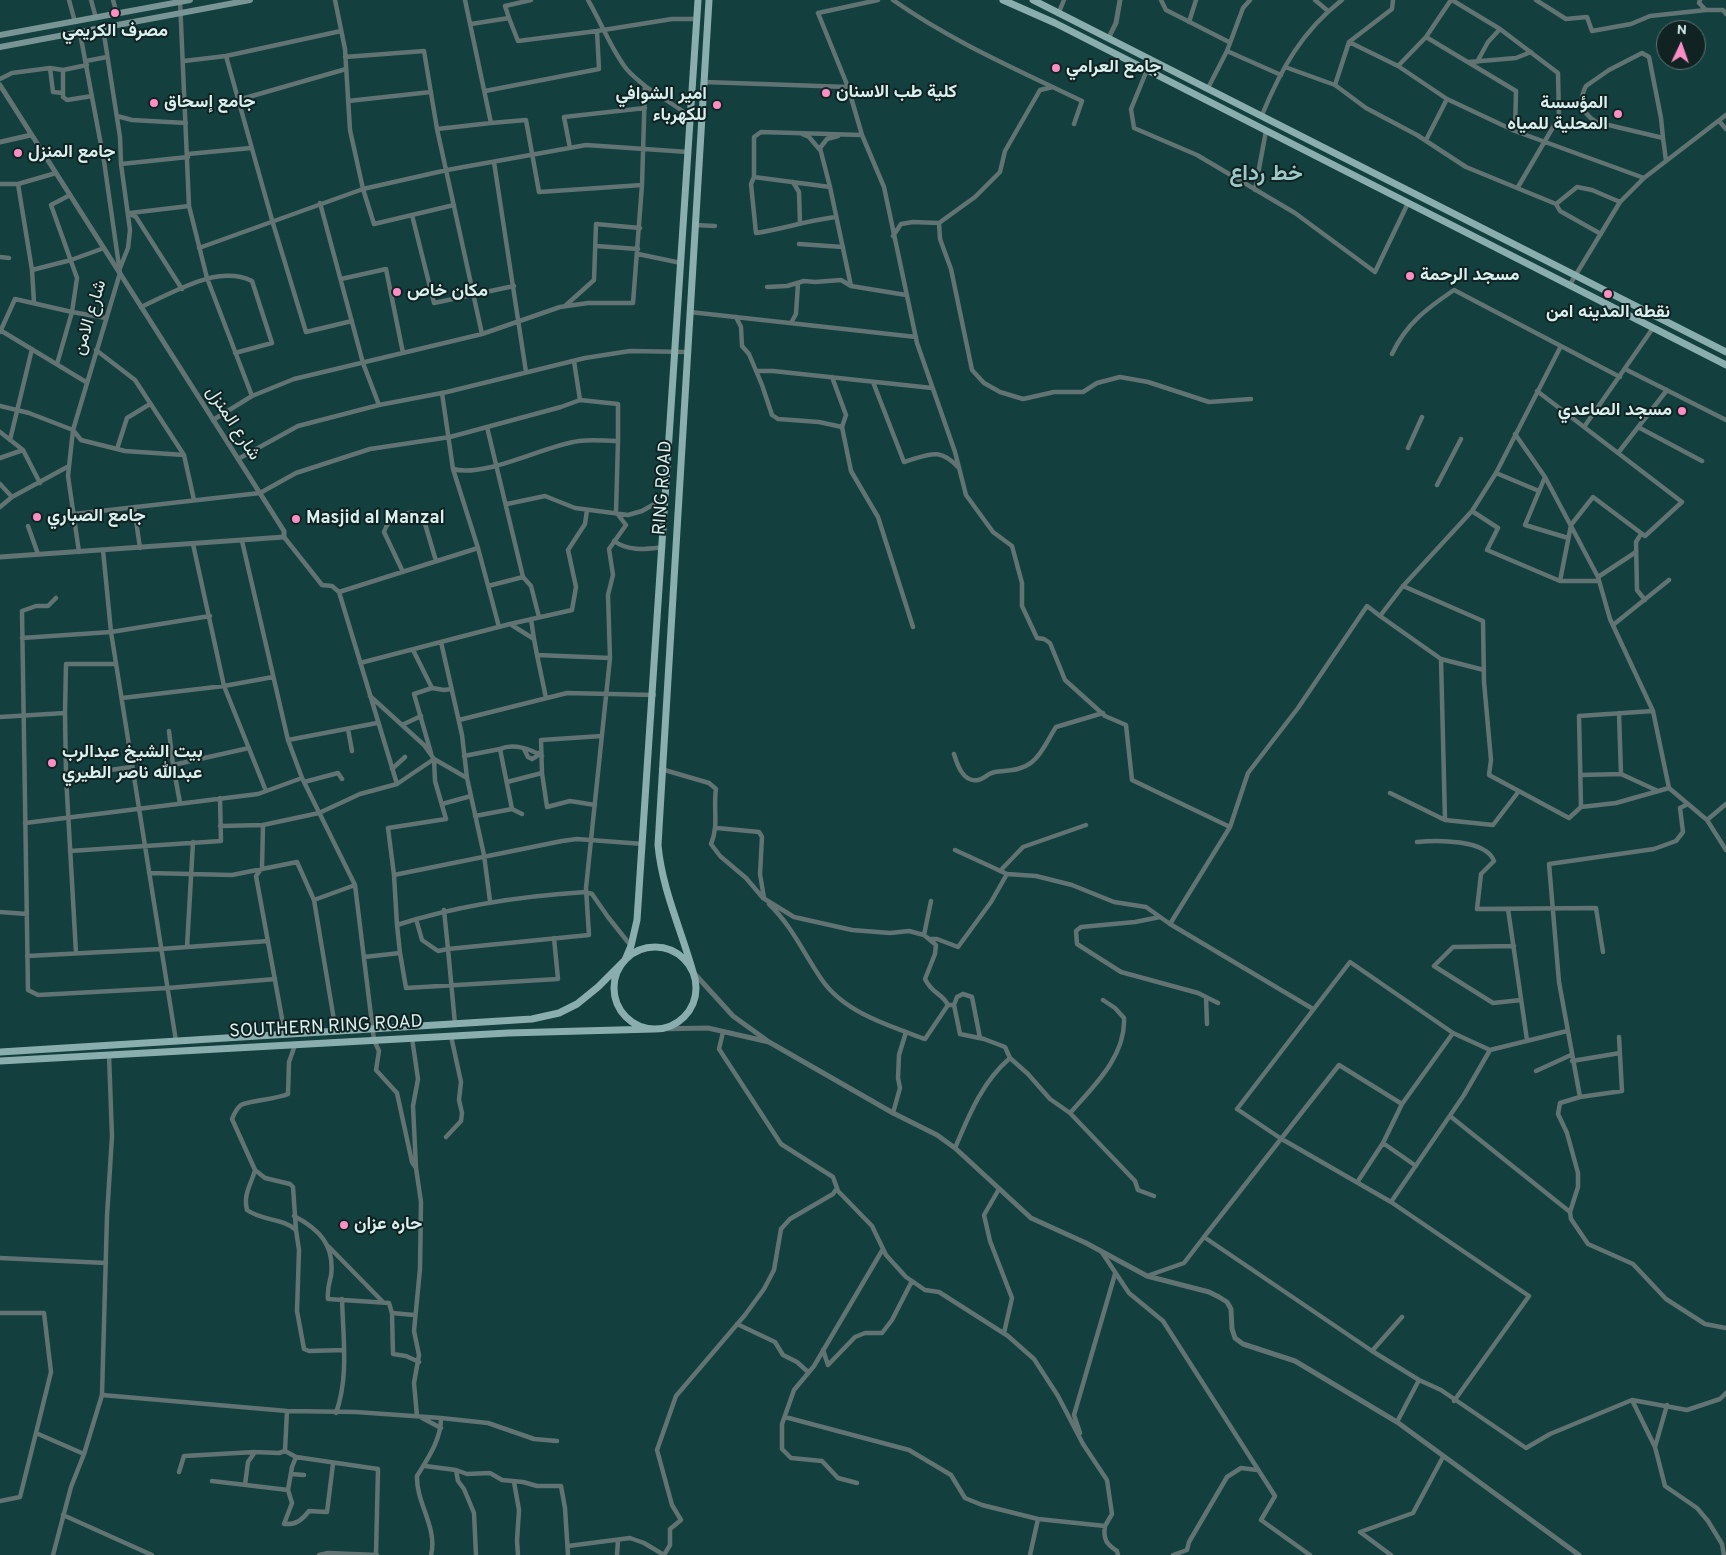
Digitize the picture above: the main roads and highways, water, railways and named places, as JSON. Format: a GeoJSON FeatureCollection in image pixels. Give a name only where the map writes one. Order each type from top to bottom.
{"type":"FeatureCollection","features":[{"type":"Feature","properties":{"kind":"main road"},"geometry":{"type":"LineString","coordinates":[[0,35],[190,0]]}},
{"type":"Feature","properties":{"kind":"main road"},"geometry":{"type":"LineString","coordinates":[[0,47],[250,0]]}},
{"type":"Feature","properties":{"kind":"main road","name":"RING ROAD"},"geometry":{"type":"LineString","coordinates":[[625,960],[631,946],[637,920],[643,844],[698,0]]}},
{"type":"Feature","properties":{"kind":"main road","name":"RING ROAD"},"geometry":{"type":"LineString","coordinates":[[693,972],[683,936],[664,888],[658,845],[661,770],[709,0]]}},
{"type":"Feature","properties":{"kind":"main road"},"geometry":{"type":"LineString","coordinates":[[1003,0],[1055,23],[1726,365]]}},
{"type":"Feature","properties":{"kind":"main road"},"geometry":{"type":"LineString","coordinates":[[1033,0],[1060,12],[1726,352]]}},
{"type":"Feature","properties":{"kind":"main road"},"geometry":{"type":"LineString","coordinates":[[1055,23],[1060,12]]}},
{"type":"Feature","properties":{"kind":"main road"},"geometry":{"type":"LineString","coordinates":[[1364,181],[1372,172]]}},
{"type":"Feature","properties":{"kind":"main road"},"geometry":{"type":"LineString","coordinates":[[1423,211],[1430,201]]}},
{"type":"Feature","properties":{"kind":"main road"},"geometry":{"type":"LineString","coordinates":[[683,228],[695,227]]}},
{"type":"Feature","properties":{"kind":"main road"},"geometry":{"type":"LineString","coordinates":[[1622,312],[1628,302]]}},
{"type":"Feature","properties":{"kind":"main road"},"geometry":{"type":"LineString","coordinates":[[649,947],[662,947],[675,952],[686,960],[693,972],[696,985],[695,999],[689,1011],[680,1021],[668,1027],[654,1029],[641,1026],[629,1020],[618,1004],[614,984],[617,971],[625,960],[636,952],[649,947]]}},
{"type":"Feature","properties":{"kind":"main road","name":"SOUTHERN RING ROAD"},"geometry":{"type":"LineString","coordinates":[[0,1052],[532,1019],[559,1013],[577,1004],[625,960]]}},
{"type":"Feature","properties":{"kind":"main road","name":"SOUTHERN RING ROAD"},"geometry":{"type":"LineString","coordinates":[[0,1061],[451,1036],[654,1029]]}},
{"type":"Feature","properties":{"kind":"place","name":"مصرف الكريمي"},"geometry":{"type":"Point","coordinates":[115,13]}},
{"type":"Feature","properties":{"kind":"place","name":"جامع العرامي"},"geometry":{"type":"Point","coordinates":[1056,68]}},
{"type":"Feature","properties":{"kind":"place","name":"كلية طب الاسنان"},"geometry":{"type":"Point","coordinates":[826,93]}},
{"type":"Feature","properties":{"kind":"place","name":"جامع إسحاق"},"geometry":{"type":"Point","coordinates":[154,103]}},
{"type":"Feature","properties":{"kind":"place","name":"امير الشوافي للكهرباء"},"geometry":{"type":"Point","coordinates":[717,105]}},
{"type":"Feature","properties":{"kind":"place","name":"المؤسسة المحلية للمياه"},"geometry":{"type":"Point","coordinates":[1618,114]}},
{"type":"Feature","properties":{"kind":"place","name":"جامع المنزل"},"geometry":{"type":"Point","coordinates":[18,153]}},
{"type":"Feature","properties":{"kind":"place","name":"مسجد الرحمة"},"geometry":{"type":"Point","coordinates":[1410,276]}},
{"type":"Feature","properties":{"kind":"place","name":"مكان خاص"},"geometry":{"type":"Point","coordinates":[397,292]}},
{"type":"Feature","properties":{"kind":"place","name":"نقطه المدينه امن"},"geometry":{"type":"Point","coordinates":[1608,294]}},
{"type":"Feature","properties":{"kind":"place","name":"مسجد الصاعدي"},"geometry":{"type":"Point","coordinates":[1682,411]}},
{"type":"Feature","properties":{"kind":"place","name":"جامع الصباري"},"geometry":{"type":"Point","coordinates":[37,517]}},
{"type":"Feature","properties":{"kind":"place","name":"Masjid al Manzal"},"geometry":{"type":"Point","coordinates":[296,519]}},
{"type":"Feature","properties":{"kind":"place","name":"بيت الشيخ عبدالرب عبدالله ناصر الطيري"},"geometry":{"type":"Point","coordinates":[52,763]}},
{"type":"Feature","properties":{"kind":"place","name":"حاره عزان"},"geometry":{"type":"Point","coordinates":[344,1225]}},
{"type":"Feature","properties":{"kind":"district","name":"خط رداع"},"geometry":{"type":"Point","coordinates":[1266,176]}}]}
